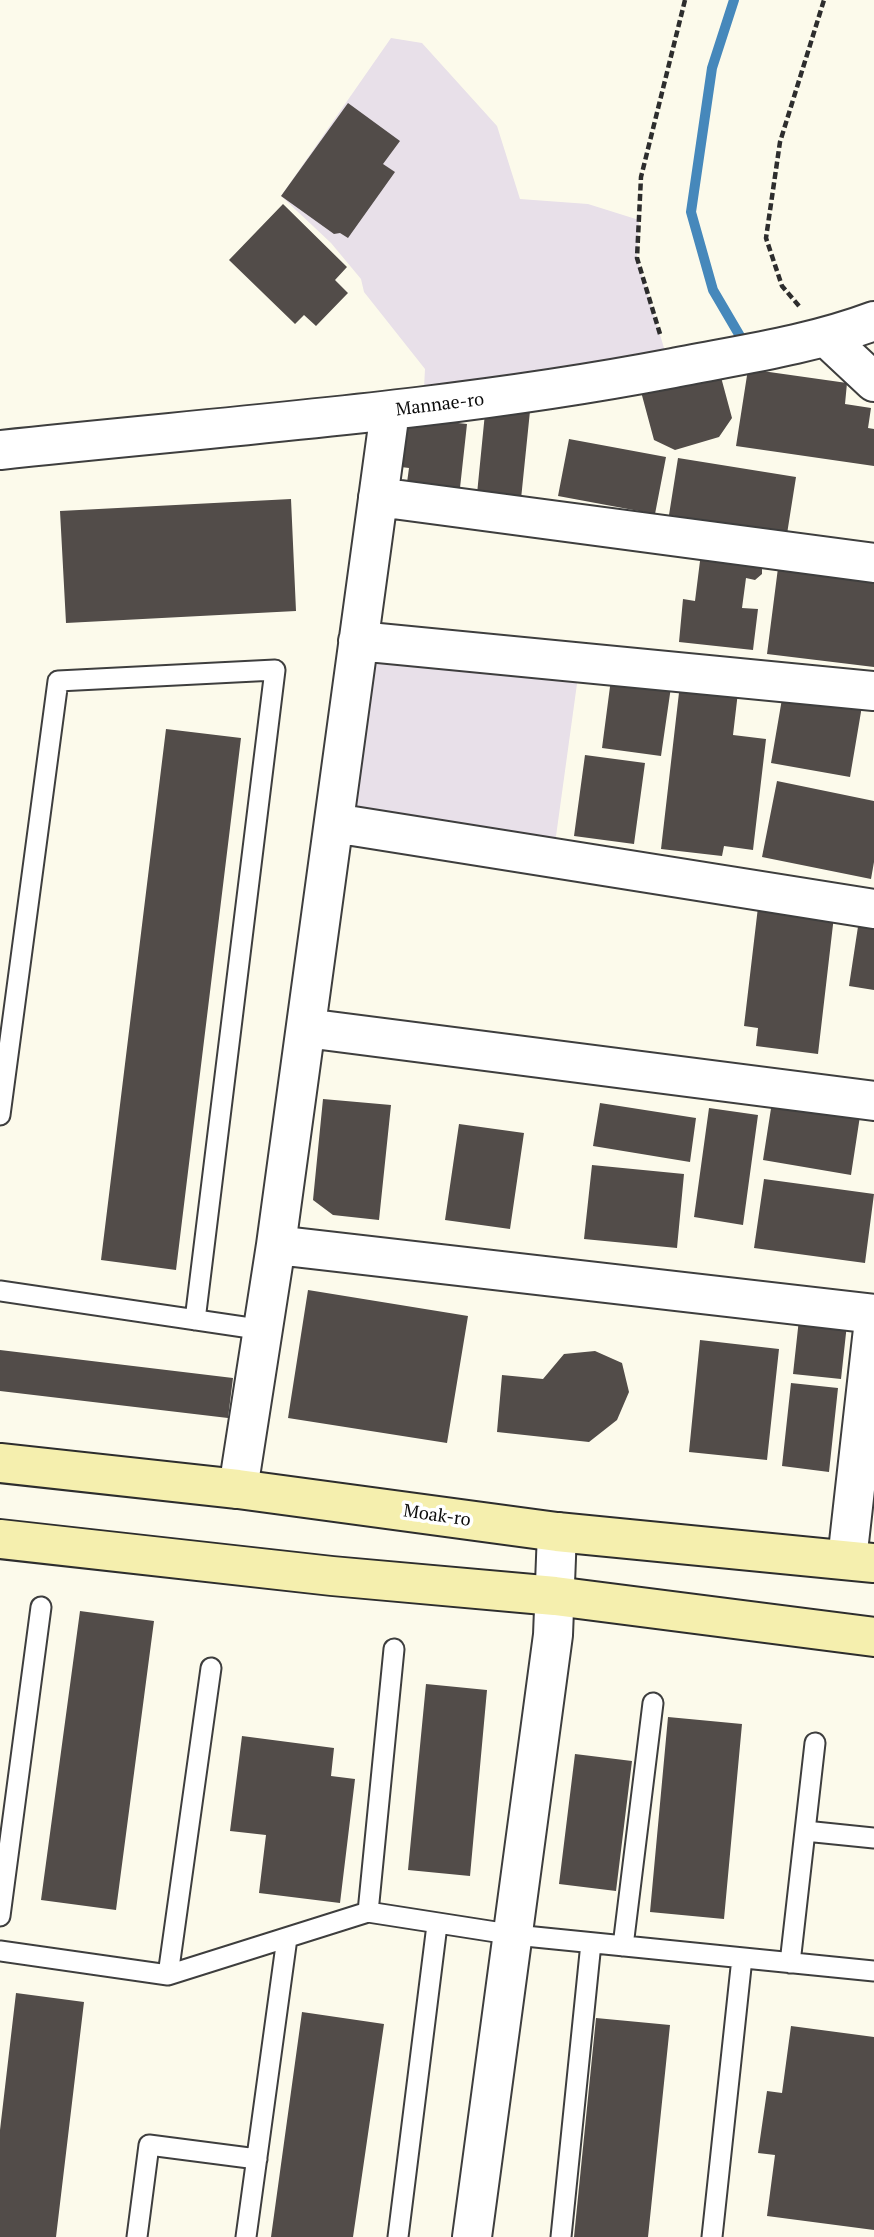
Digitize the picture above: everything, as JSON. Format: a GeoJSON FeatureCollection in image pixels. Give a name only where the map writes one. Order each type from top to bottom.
{"type":"FeatureCollection","features":[{"type":"Feature","properties":{"kind":"street","name":"Mannae-ro"},"geometry":{"type":"LineString","coordinates":[[0,450],[390,411],[566,389],[827,338],[874,321]]}},
{"type":"Feature","properties":{"kind":"street"},"geometry":{"type":"LineString","coordinates":[[827,338],[874,382]]}},
{"type":"Feature","properties":{"kind":"street"},"geometry":{"type":"LineString","coordinates":[[238,1489],[276,1245],[390,411]]}},
{"type":"Feature","properties":{"kind":"street"},"geometry":{"type":"LineString","coordinates":[[378,497],[874,563]]}},
{"type":"Feature","properties":{"kind":"street"},"geometry":{"type":"LineString","coordinates":[[358,641],[874,691]]}},
{"type":"Feature","properties":{"kind":"street"},"geometry":{"type":"LineString","coordinates":[[334,823],[874,909]]}},
{"type":"Feature","properties":{"kind":"street"},"geometry":{"type":"LineString","coordinates":[[306,1028],[874,1101]]}},
{"type":"Feature","properties":{"kind":"street"},"geometry":{"type":"LineString","coordinates":[[276,1245],[874,1314]]}},
{"type":"Feature","properties":{"kind":"street"},"geometry":{"type":"LineString","coordinates":[[860,1561],[874,1320]]}},
{"type":"Feature","properties":{"kind":"street","name":"Moak-ro"},"geometry":{"type":"LineString","coordinates":[[0,1463],[238,1489],[557,1532],[860,1561]]}},
{"type":"Feature","properties":{"kind":"street"},"geometry":{"type":"LineString","coordinates":[[472,2237],[515,1935],[553,1634],[557,1532]]}},
{"type":"Feature","properties":{"kind":"street"},"geometry":{"type":"LineString","coordinates":[[0,1539],[332,1576],[555,1596],[874,1637]]}},
{"type":"Feature","properties":{"kind":"lane"},"geometry":{"type":"LineString","coordinates":[[0,1115],[58,681],[275,670],[195,1320]]}},
{"type":"Feature","properties":{"kind":"lane"},"geometry":{"type":"LineString","coordinates":[[0,1292],[264,1330]]}},
{"type":"Feature","properties":{"kind":"lane"},"geometry":{"type":"LineString","coordinates":[[0,1916],[41,1607]]}},
{"type":"Feature","properties":{"kind":"lane"},"geometry":{"type":"LineString","coordinates":[[368,1912],[394,1649]]}},
{"type":"Feature","properties":{"kind":"lane"},"geometry":{"type":"LineString","coordinates":[[167,1975],[211,1668]]}},
{"type":"Feature","properties":{"kind":"lane"},"geometry":{"type":"LineString","coordinates":[[623,1946],[653,1703]]}},
{"type":"Feature","properties":{"kind":"lane"},"geometry":{"type":"LineString","coordinates":[[790,1963],[815,1743]]}},
{"type":"Feature","properties":{"kind":"lane"},"geometry":{"type":"LineString","coordinates":[[805,1831],[874,1838]]}},
{"type":"Feature","properties":{"kind":"lane"},"geometry":{"type":"LineString","coordinates":[[0,1951],[167,1975],[368,1912],[515,1935],[874,1971]]}},
{"type":"Feature","properties":{"kind":"lane"},"geometry":{"type":"LineString","coordinates":[[398,2237],[437,1924]]}},
{"type":"Feature","properties":{"kind":"lane"},"geometry":{"type":"LineString","coordinates":[[246,2237],[287,1938]]}},
{"type":"Feature","properties":{"kind":"lane"},"geometry":{"type":"LineString","coordinates":[[561,2237],[591,1943]]}},
{"type":"Feature","properties":{"kind":"lane"},"geometry":{"type":"LineString","coordinates":[[712,2237],[743,1958]]}},
{"type":"Feature","properties":{"kind":"lane"},"geometry":{"type":"LineString","coordinates":[[137,2237],[149,2145],[257,2159]]}},
{"type":"Feature","properties":{"kind":"path"},"geometry":{"type":"LineString","coordinates":[[670,368],[637,258],[641,177],[685,0]]}},
{"type":"Feature","properties":{"kind":"path"},"geometry":{"type":"LineString","coordinates":[[824,0],[780,142],[766,238],[782,286],[827,338]]}},
{"type":"Feature","properties":{"kind":"shaded area"},"geometry":{"type":"Polygon","coordinates":[[[391,38],[422,43],[497,126],[520,199],[588,204],[639,220],[637,258],[670,368],[423,407],[425,369],[364,292],[361,279],[331,243],[281,196],[391,38]]]}},
{"type":"Feature","properties":{"kind":"shaded area"},"geometry":{"type":"Polygon","coordinates":[[[358,641],[580,662],[553,858],[334,823],[358,641]]]}},
{"type":"Feature","properties":{"kind":"building"},"geometry":{"type":"Polygon","coordinates":[[[348,103],[400,141],[383,164],[395,172],[348,238],[340,233],[334,234],[281,196],[348,103]]]}},
{"type":"Feature","properties":{"kind":"building"},"geometry":{"type":"Polygon","coordinates":[[[283,204],[347,267],[335,280],[348,293],[316,326],[304,315],[295,324],[229,260],[283,204]]]}},
{"type":"Feature","properties":{"kind":"building"},"geometry":{"type":"Polygon","coordinates":[[[718,366],[732,418],[719,437],[675,450],[654,440],[640,388],[718,366]]]}},
{"type":"Feature","properties":{"kind":"building"},"geometry":{"type":"Polygon","coordinates":[[[748,369],[847,383],[845,404],[871,408],[868,428],[874,429],[874,466],[736,446],[748,369]]]}},
{"type":"Feature","properties":{"kind":"building"},"geometry":{"type":"Polygon","coordinates":[[[530,411],[521,499],[477,494],[485,413],[530,411]]]}},
{"type":"Feature","properties":{"kind":"building"},"geometry":{"type":"Polygon","coordinates":[[[413,418],[467,424],[459,497],[406,490],[409,468],[393,466],[397,430],[413,418]]]}},
{"type":"Feature","properties":{"kind":"building"},"geometry":{"type":"Polygon","coordinates":[[[569,439],[666,457],[655,514],[558,496],[569,439]]]}},
{"type":"Feature","properties":{"kind":"building"},"geometry":{"type":"Polygon","coordinates":[[[678,458],[796,477],[787,534],[669,515],[678,458]]]}},
{"type":"Feature","properties":{"kind":"building"},"geometry":{"type":"Polygon","coordinates":[[[291,499],[296,611],[66,623],[60,511],[291,499]]]}},
{"type":"Feature","properties":{"kind":"building"},"geometry":{"type":"Polygon","coordinates":[[[701,553],[762,564],[762,574],[755,580],[746,578],[742,608],[758,609],[753,650],[679,642],[683,599],[695,601],[701,553]]]}},
{"type":"Feature","properties":{"kind":"building"},"geometry":{"type":"Polygon","coordinates":[[[779,560],[874,571],[874,667],[767,654],[779,560]]]}},
{"type":"Feature","properties":{"kind":"building"},"geometry":{"type":"Polygon","coordinates":[[[611,679],[671,687],[661,756],[602,748],[611,679]]]}},
{"type":"Feature","properties":{"kind":"building"},"geometry":{"type":"Polygon","coordinates":[[[680,684],[738,692],[733,735],[766,739],[753,850],[724,846],[722,856],[661,849],[680,684]]]}},
{"type":"Feature","properties":{"kind":"building"},"geometry":{"type":"Polygon","coordinates":[[[783,693],[862,706],[850,777],[771,763],[783,693]]]}},
{"type":"Feature","properties":{"kind":"building"},"geometry":{"type":"Polygon","coordinates":[[[166,729],[241,738],[176,1270],[101,1260],[166,729]]]}},
{"type":"Feature","properties":{"kind":"building"},"geometry":{"type":"Polygon","coordinates":[[[585,755],[645,763],[634,844],[574,836],[585,755]]]}},
{"type":"Feature","properties":{"kind":"building"},"geometry":{"type":"Polygon","coordinates":[[[777,781],[874,801],[874,862],[871,879],[762,857],[777,781]]]}},
{"type":"Feature","properties":{"kind":"building"},"geometry":{"type":"Polygon","coordinates":[[[758,907],[834,916],[818,1054],[756,1046],[758,1028],[744,1026],[758,907]]]}},
{"type":"Feature","properties":{"kind":"building"},"geometry":{"type":"Polygon","coordinates":[[[859,920],[874,922],[874,990],[849,986],[859,920]]]}},
{"type":"Feature","properties":{"kind":"building"},"geometry":{"type":"Polygon","coordinates":[[[323,1099],[391,1105],[379,1220],[333,1215],[313,1200],[323,1099]]]}},
{"type":"Feature","properties":{"kind":"building"},"geometry":{"type":"Polygon","coordinates":[[[772,1102],[860,1116],[851,1175],[763,1160],[772,1102]]]}},
{"type":"Feature","properties":{"kind":"building"},"geometry":{"type":"Polygon","coordinates":[[[600,1103],[696,1118],[690,1162],[593,1146],[600,1103]]]}},
{"type":"Feature","properties":{"kind":"building"},"geometry":{"type":"Polygon","coordinates":[[[709,1108],[758,1115],[743,1225],[694,1217],[709,1108]]]}},
{"type":"Feature","properties":{"kind":"building"},"geometry":{"type":"Polygon","coordinates":[[[459,1124],[524,1133],[510,1229],[445,1220],[459,1124]]]}},
{"type":"Feature","properties":{"kind":"building"},"geometry":{"type":"Polygon","coordinates":[[[592,1165],[684,1174],[677,1248],[584,1239],[592,1165]]]}},
{"type":"Feature","properties":{"kind":"building"},"geometry":{"type":"Polygon","coordinates":[[[764,1179],[874,1194],[865,1263],[754,1248],[764,1179]]]}},
{"type":"Feature","properties":{"kind":"building"},"geometry":{"type":"Polygon","coordinates":[[[308,1290],[468,1316],[447,1443],[288,1418],[308,1290]]]}},
{"type":"Feature","properties":{"kind":"building"},"geometry":{"type":"Polygon","coordinates":[[[799,1319],[847,1324],[841,1379],[793,1374],[799,1319]]]}},
{"type":"Feature","properties":{"kind":"building"},"geometry":{"type":"Polygon","coordinates":[[[700,1340],[779,1349],[767,1460],[689,1452],[700,1340]]]}},
{"type":"Feature","properties":{"kind":"building"},"geometry":{"type":"Polygon","coordinates":[[[0,1350],[233,1378],[228,1418],[0,1391],[0,1350]]]}},
{"type":"Feature","properties":{"kind":"building"},"geometry":{"type":"Polygon","coordinates":[[[595,1351],[622,1363],[629,1392],[617,1420],[589,1442],[497,1432],[502,1375],[543,1379],[564,1354],[595,1351]]]}},
{"type":"Feature","properties":{"kind":"building"},"geometry":{"type":"Polygon","coordinates":[[[791,1383],[838,1388],[829,1472],[782,1466],[791,1383]]]}},
{"type":"Feature","properties":{"kind":"building"},"geometry":{"type":"Polygon","coordinates":[[[80,1611],[154,1621],[116,1910],[41,1900],[80,1611]]]}},
{"type":"Feature","properties":{"kind":"building"},"geometry":{"type":"Polygon","coordinates":[[[426,1684],[487,1690],[470,1876],[408,1870],[426,1684]]]}},
{"type":"Feature","properties":{"kind":"building"},"geometry":{"type":"Polygon","coordinates":[[[668,1717],[742,1724],[724,1919],[650,1912],[668,1717]]]}},
{"type":"Feature","properties":{"kind":"building"},"geometry":{"type":"Polygon","coordinates":[[[242,1736],[334,1748],[331,1776],[355,1779],[340,1903],[259,1893],[266,1835],[230,1831],[242,1736]]]}},
{"type":"Feature","properties":{"kind":"building"},"geometry":{"type":"Polygon","coordinates":[[[575,1754],[632,1761],[616,1891],[559,1884],[575,1754]]]}},
{"type":"Feature","properties":{"kind":"building"},"geometry":{"type":"Polygon","coordinates":[[[16,1993],[84,2002],[56,2237],[0,2237],[0,2130],[16,1993]]]}},
{"type":"Feature","properties":{"kind":"building"},"geometry":{"type":"Polygon","coordinates":[[[302,2012],[384,2024],[353,2237],[271,2237],[302,2012]]]}},
{"type":"Feature","properties":{"kind":"building"},"geometry":{"type":"Polygon","coordinates":[[[596,2018],[670,2025],[648,2237],[574,2237],[596,2018]]]}},
{"type":"Feature","properties":{"kind":"building"},"geometry":{"type":"Polygon","coordinates":[[[791,2026],[874,2037],[874,2230],[767,2216],[775,2155],[758,2153],[767,2091],[782,2093],[791,2026]]]}},
{"type":"Feature","properties":{"kind":"waterway"},"geometry":{"type":"LineString","coordinates":[[734,0],[712,68],[691,212],[713,290],[747,348]]}}]}
